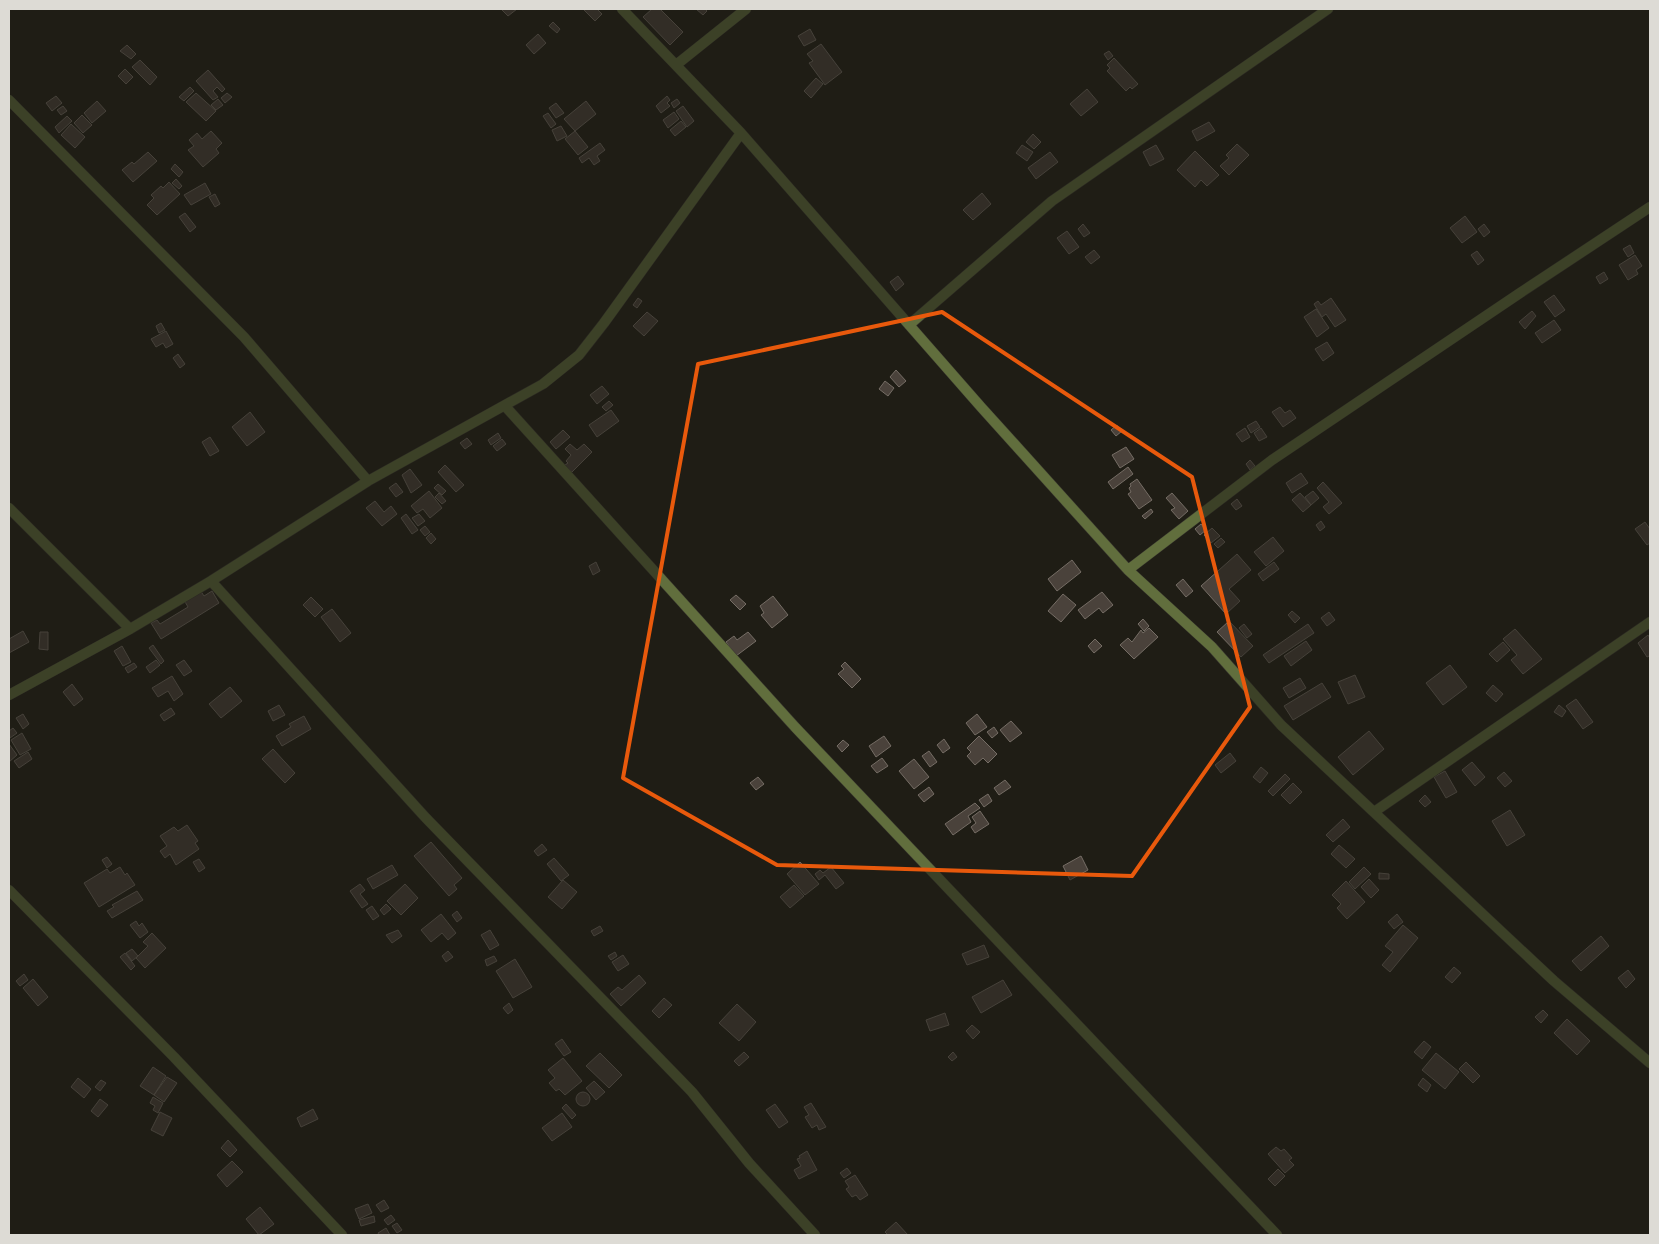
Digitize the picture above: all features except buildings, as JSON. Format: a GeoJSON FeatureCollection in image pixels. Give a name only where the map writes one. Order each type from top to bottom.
{"type":"FeatureCollection","features":[{"type":"Feature","properties":{"kind":"street"},"geometry":{"type":"LineString","coordinates":[[622,9],[742,133],[909,325],[1128,570],[1212,647],[1281,725],[1554,981],[1650,1063]]}},
{"type":"Feature","properties":{"kind":"street"},"geometry":{"type":"LineString","coordinates":[[676,65],[746,9]]}},
{"type":"Feature","properties":{"kind":"street"},"geometry":{"type":"LineString","coordinates":[[909,325],[1052,201],[1328,9]]}},
{"type":"Feature","properties":{"kind":"street"},"geometry":{"type":"LineString","coordinates":[[9,100],[244,336],[368,481]]}},
{"type":"Feature","properties":{"kind":"street"},"geometry":{"type":"LineString","coordinates":[[9,695],[210,581],[368,481],[543,384],[580,355],[742,133]]}},
{"type":"Feature","properties":{"kind":"street"},"geometry":{"type":"LineString","coordinates":[[1128,570],[1272,460],[1650,207]]}},
{"type":"Feature","properties":{"kind":"street"},"geometry":{"type":"LineString","coordinates":[[505,406],[795,727],[1277,1235]]}},
{"type":"Feature","properties":{"kind":"street"},"geometry":{"type":"LineString","coordinates":[[9,508],[130,628]]}},
{"type":"Feature","properties":{"kind":"street"},"geometry":{"type":"LineString","coordinates":[[210,581],[425,817],[692,1092],[749,1163],[814,1235]]}},
{"type":"Feature","properties":{"kind":"street"},"geometry":{"type":"LineString","coordinates":[[1374,812],[1650,622]]}},
{"type":"Feature","properties":{"kind":"street"},"geometry":{"type":"LineString","coordinates":[[9,890],[174,1057],[342,1235]]}},
{"type":"Feature","properties":{"kind":"highlighted area"},"geometry":{"type":"Polygon","coordinates":[[[942,312],[1192,477],[1250,707],[1132,876],[777,865],[623,778],[698,364],[942,312]]]}}]}
